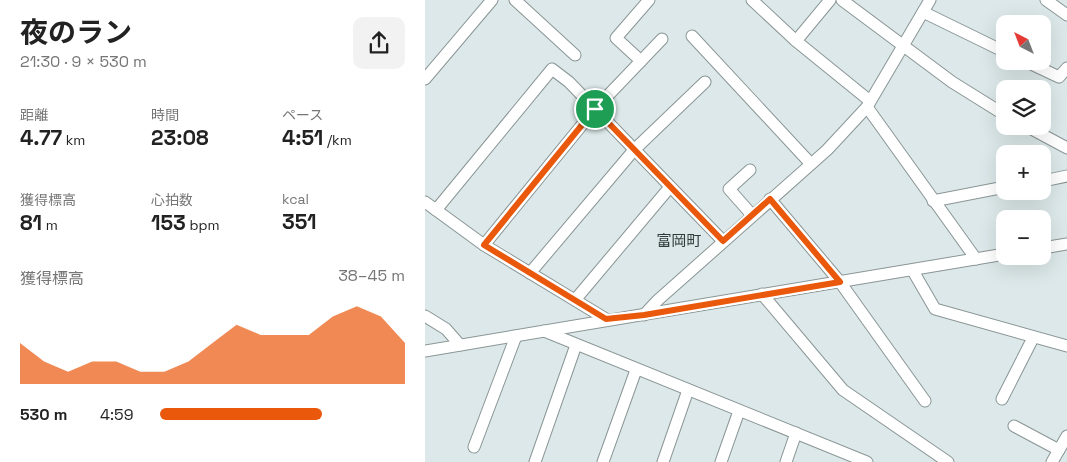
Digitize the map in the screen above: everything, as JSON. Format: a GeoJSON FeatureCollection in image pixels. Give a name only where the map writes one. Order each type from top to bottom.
{"type":"FeatureCollection","features":[{"type":"Feature","properties":{"kind":"street"},"geometry":{"type":"LineString","coordinates":[[425,79],[492,0]]}},
{"type":"Feature","properties":{"kind":"street"},"geometry":{"type":"LineString","coordinates":[[515,0],[575,55]]}},
{"type":"Feature","properties":{"kind":"street"},"geometry":{"type":"LineString","coordinates":[[641,61],[616,38],[649,0]]}},
{"type":"Feature","properties":{"kind":"street"},"geometry":{"type":"LineString","coordinates":[[753,0],[796,41],[868,104],[933,201],[976,259]]}},
{"type":"Feature","properties":{"kind":"street"},"geometry":{"type":"LineString","coordinates":[[796,41],[830,0]]}},
{"type":"Feature","properties":{"kind":"street"},"geometry":{"type":"LineString","coordinates":[[842,0],[952,82],[996,109]]}},
{"type":"Feature","properties":{"kind":"street"},"geometry":{"type":"LineString","coordinates":[[644,315],[723,241],[811,164],[868,104],[930,0]]}},
{"type":"Feature","properties":{"kind":"street"},"geometry":{"type":"LineString","coordinates":[[1046,0],[1067,15]]}},
{"type":"Feature","properties":{"kind":"street"},"geometry":{"type":"LineString","coordinates":[[923,12],[996,48]]}},
{"type":"Feature","properties":{"kind":"street"},"geometry":{"type":"LineString","coordinates":[[692,36],[811,164]]}},
{"type":"Feature","properties":{"kind":"street"},"geometry":{"type":"LineString","coordinates":[[484,245],[595,109],[662,39]]}},
{"type":"Feature","properties":{"kind":"street"},"geometry":{"type":"LineString","coordinates":[[1043,70],[1059,78],[1067,68]]}},
{"type":"Feature","properties":{"kind":"street"},"geometry":{"type":"LineString","coordinates":[[435,210],[552,69],[595,109],[723,241]]}},
{"type":"Feature","properties":{"kind":"street"},"geometry":{"type":"LineString","coordinates":[[530,273],[633,150],[705,82]]}},
{"type":"Feature","properties":{"kind":"street"},"geometry":{"type":"LineString","coordinates":[[1043,135],[1067,148]]}},
{"type":"Feature","properties":{"kind":"street"},"geometry":{"type":"LineString","coordinates":[[749,170],[729,189],[752,216]]}},
{"type":"Feature","properties":{"kind":"street"},"geometry":{"type":"LineString","coordinates":[[1051,179],[1067,176]]}},
{"type":"Feature","properties":{"kind":"street"},"geometry":{"type":"LineString","coordinates":[[575,300],[670,187]]}},
{"type":"Feature","properties":{"kind":"street"},"geometry":{"type":"LineString","coordinates":[[933,201],[996,189]]}},
{"type":"Feature","properties":{"kind":"street"},"geometry":{"type":"LineString","coordinates":[[770,199],[840,282],[925,401]]}},
{"type":"Feature","properties":{"kind":"street"},"geometry":{"type":"LineString","coordinates":[[425,202],[484,245],[606,319]]}},
{"type":"Feature","properties":{"kind":"street"},"geometry":{"type":"LineString","coordinates":[[1051,247],[1067,244]]}},
{"type":"Feature","properties":{"kind":"street"},"geometry":{"type":"LineString","coordinates":[[425,351],[606,319],[644,315],[996,256]]}},
{"type":"Feature","properties":{"kind":"street"},"geometry":{"type":"LineString","coordinates":[[913,270],[935,309],[1067,346]]}},
{"type":"Feature","properties":{"kind":"street"},"geometry":{"type":"LineString","coordinates":[[762,294],[843,390],[948,462]]}},
{"type":"Feature","properties":{"kind":"street"},"geometry":{"type":"LineString","coordinates":[[425,316],[446,329],[460,345]]}},
{"type":"Feature","properties":{"kind":"street"},"geometry":{"type":"LineString","coordinates":[[544,331],[866,462]]}},
{"type":"Feature","properties":{"kind":"street"},"geometry":{"type":"LineString","coordinates":[[474,447],[516,336]]}},
{"type":"Feature","properties":{"kind":"street"},"geometry":{"type":"LineString","coordinates":[[1002,399],[1033,338]]}},
{"type":"Feature","properties":{"kind":"street"},"geometry":{"type":"LineString","coordinates":[[535,462],[576,345]]}},
{"type":"Feature","properties":{"kind":"street"},"geometry":{"type":"LineString","coordinates":[[603,462],[636,370]]}},
{"type":"Feature","properties":{"kind":"street"},"geometry":{"type":"LineString","coordinates":[[663,462],[688,390]]}},
{"type":"Feature","properties":{"kind":"street"},"geometry":{"type":"LineString","coordinates":[[721,462],[739,410]]}},
{"type":"Feature","properties":{"kind":"street"},"geometry":{"type":"LineString","coordinates":[[1014,426],[1059,450]]}},
{"type":"Feature","properties":{"kind":"street"},"geometry":{"type":"LineString","coordinates":[[786,462],[796,433]]}},
{"type":"Feature","properties":{"kind":"street"},"geometry":{"type":"LineString","coordinates":[[1052,462],[1067,436]]}},
{"type":"Feature","properties":{"kind":"district","name":"富岡町"},"geometry":{"type":"Point","coordinates":[679,240]}},
{"type":"Feature","properties":{"kind":"route"},"geometry":{"type":"LineString","coordinates":[[595,109],[723,241],[770,199],[840,282],[644,315],[606,319],[484,245],[595,109]]}}]}
